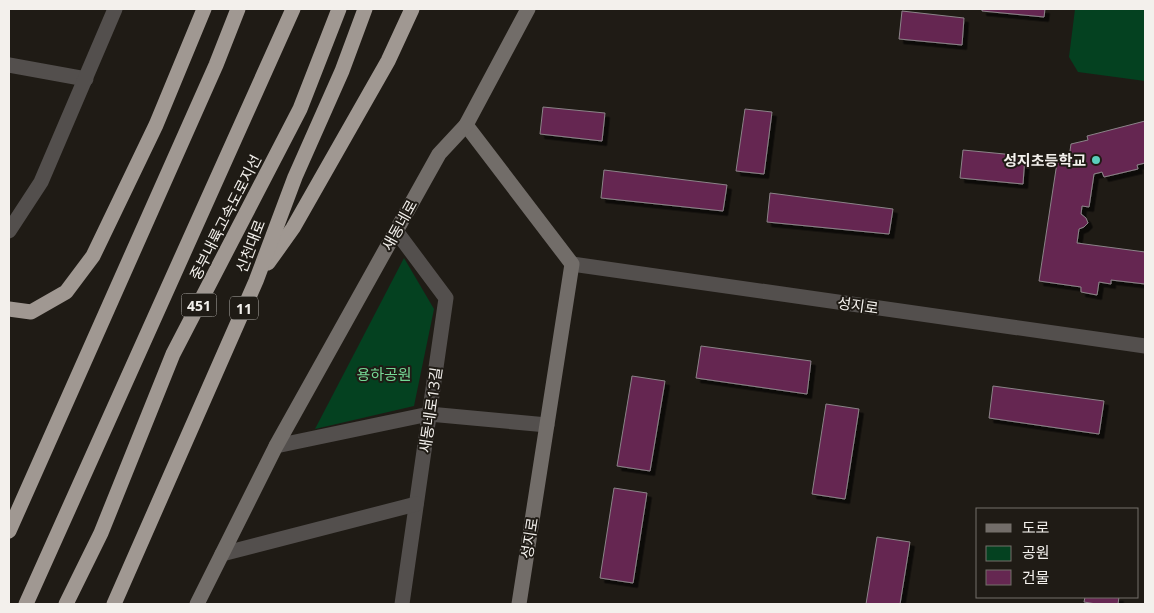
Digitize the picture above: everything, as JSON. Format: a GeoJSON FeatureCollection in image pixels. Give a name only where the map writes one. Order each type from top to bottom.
{"type":"FeatureCollection","features":[{"type":"Feature","properties":{"kind":"highway"},"geometry":{"type":"LineString","coordinates":[[9,309],[31,312],[66,292],[93,256],[156,125],[204,9]]}},
{"type":"Feature","properties":{"kind":"highway"},"geometry":{"type":"LineString","coordinates":[[9,531],[212,74],[238,9]]}},
{"type":"Feature","properties":{"kind":"highway","name":"중부내륙고속도로지선"},"geometry":{"type":"LineString","coordinates":[[26,604],[293,9]]}},
{"type":"Feature","properties":{"kind":"highway","name":"중부내륙고속도로지선"},"geometry":{"type":"LineString","coordinates":[[66,604],[101,534],[174,354],[300,110],[339,9]]}},
{"type":"Feature","properties":{"kind":"highway","name":"신천대로"},"geometry":{"type":"LineString","coordinates":[[114,604],[256,280],[296,177],[342,71],[365,9]]}},
{"type":"Feature","properties":{"kind":"highway"},"geometry":{"type":"LineString","coordinates":[[256,280],[303,211],[388,61],[412,9]]}},
{"type":"Feature","properties":{"kind":"street"},"geometry":{"type":"LineString","coordinates":[[9,232],[41,182],[115,9]]}},
{"type":"Feature","properties":{"kind":"street","name":"새동네로"},"geometry":{"type":"LineString","coordinates":[[197,604],[276,446],[439,154],[466,125],[528,9]]}},
{"type":"Feature","properties":{"kind":"street"},"geometry":{"type":"LineString","coordinates":[[9,65],[86,79]]}},
{"type":"Feature","properties":{"kind":"street"},"geometry":{"type":"LineString","coordinates":[[466,125],[572,264]]}},
{"type":"Feature","properties":{"kind":"street","name":"새동네로13길"},"geometry":{"type":"LineString","coordinates":[[396,231],[446,298],[402,604]]}},
{"type":"Feature","properties":{"kind":"street","name":"성지로"},"geometry":{"type":"LineString","coordinates":[[519,604],[572,264],[1145,346]]}},
{"type":"Feature","properties":{"kind":"street"},"geometry":{"type":"LineString","coordinates":[[276,446],[429,414],[547,425]]}},
{"type":"Feature","properties":{"kind":"street"},"geometry":{"type":"LineString","coordinates":[[222,554],[416,504]]}},
{"type":"Feature","properties":{"kind":"green space"},"geometry":{"type":"Polygon","coordinates":[[[1075,9],[1145,9],[1145,81],[1078,72],[1069,57],[1075,9]]]}},
{"type":"Feature","properties":{"kind":"green space","name":"용하공원"},"geometry":{"type":"Polygon","coordinates":[[[404,258],[434,309],[414,406],[315,429],[404,258]]]}},
{"type":"Feature","properties":{"kind":"building"},"geometry":{"type":"Polygon","coordinates":[[[982,9],[1045,9],[1044,17],[982,11],[982,9]]]}},
{"type":"Feature","properties":{"kind":"building"},"geometry":{"type":"Polygon","coordinates":[[[902,11],[964,18],[962,45],[899,39],[902,11]]]}},
{"type":"Feature","properties":{"kind":"building"},"geometry":{"type":"Polygon","coordinates":[[[543,107],[605,113],[602,141],[540,134],[543,107]]]}},
{"type":"Feature","properties":{"kind":"building"},"geometry":{"type":"Polygon","coordinates":[[[745,109],[772,112],[764,174],[736,171],[745,109]]]}},
{"type":"Feature","properties":{"kind":"building"},"geometry":{"type":"Polygon","coordinates":[[[1145,121],[1145,163],[1137,165],[1138,169],[1104,177],[1102,172],[1094,174],[1089,207],[1082,206],[1081,214],[1088,223],[1079,229],[1077,243],[1145,252],[1145,284],[1111,280],[1111,284],[1099,282],[1097,295],[1081,292],[1081,287],[1039,281],[1058,156],[1069,158],[1071,144],[1088,140],[1087,136],[1145,121]]]}},
{"type":"Feature","properties":{"kind":"building"},"geometry":{"type":"Polygon","coordinates":[[[963,150],[1025,156],[1023,184],[960,178],[963,150]]]}},
{"type":"Feature","properties":{"kind":"building"},"geometry":{"type":"Polygon","coordinates":[[[604,170],[727,185],[723,211],[601,198],[604,170]]]}},
{"type":"Feature","properties":{"kind":"building"},"geometry":{"type":"Polygon","coordinates":[[[770,193],[893,209],[889,234],[767,222],[770,193]]]}},
{"type":"Feature","properties":{"kind":"building"},"geometry":{"type":"Polygon","coordinates":[[[701,346],[811,361],[807,394],[696,378],[701,346]]]}},
{"type":"Feature","properties":{"kind":"building"},"geometry":{"type":"Polygon","coordinates":[[[632,376],[665,381],[650,471],[617,466],[632,376]]]}},
{"type":"Feature","properties":{"kind":"building"},"geometry":{"type":"Polygon","coordinates":[[[993,386],[1104,401],[1099,434],[989,418],[993,386]]]}},
{"type":"Feature","properties":{"kind":"building"},"geometry":{"type":"Polygon","coordinates":[[[826,404],[859,409],[845,499],[812,494],[826,404]]]}},
{"type":"Feature","properties":{"kind":"building"},"geometry":{"type":"Polygon","coordinates":[[[614,488],[647,493],[633,583],[600,578],[614,488]]]}},
{"type":"Feature","properties":{"kind":"building"},"geometry":{"type":"Polygon","coordinates":[[[877,537],[910,542],[900,604],[866,604],[877,537]]]}},
{"type":"Feature","properties":{"kind":"building"},"geometry":{"type":"Polygon","coordinates":[[[1085,598],[1119,598],[1118,604],[1084,602],[1085,598]]]}},
{"type":"Feature","properties":{"kind":"place","name":"성지초등학교"},"geometry":{"type":"Point","coordinates":[1096,160]}}]}
